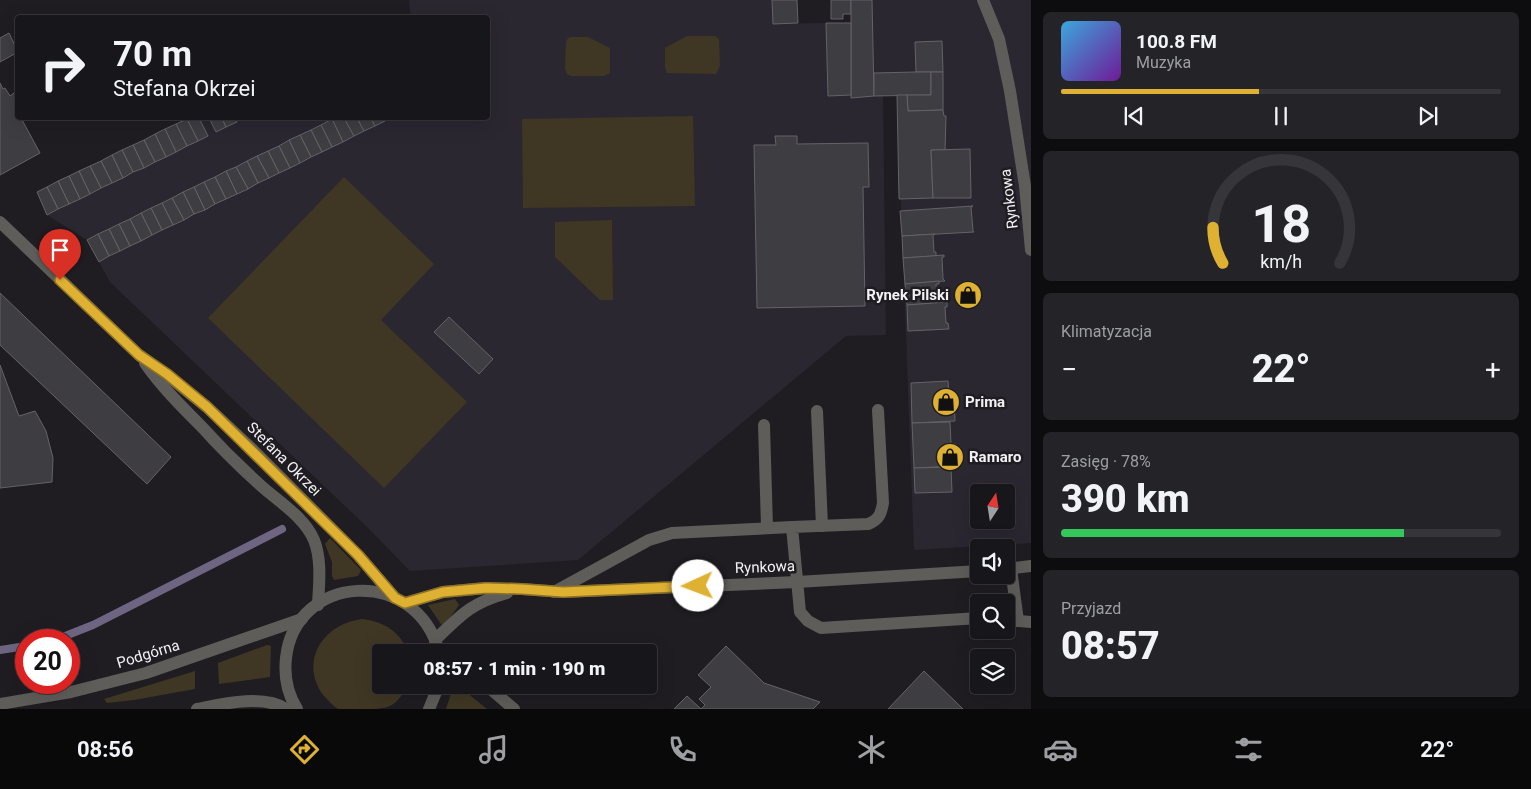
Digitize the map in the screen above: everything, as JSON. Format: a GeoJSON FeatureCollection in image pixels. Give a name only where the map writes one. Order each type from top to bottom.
{"type":"FeatureCollection","features":[{"type":"Feature","properties":{"kind":"street","name":"Rynkowa"},"geometry":{"type":"LineString","coordinates":[[983,0],[999,39],[1010,91],[1028,185],[1031,250]]}},
{"type":"Feature","properties":{"kind":"street","name":"Stefana Okrzei"},"geometry":{"type":"LineString","coordinates":[[0,222],[139,355],[167,374],[207,407],[358,555],[400,600],[418,613],[428,626],[437,644]]}},
{"type":"Feature","properties":{"kind":"street","name":"Stefana Okrzei"},"geometry":{"type":"LineString","coordinates":[[139,355],[160,384],[237,464],[300,520],[310,532],[315,542],[318,561],[320,580],[318,605]]}},
{"type":"Feature","properties":{"kind":"street"},"geometry":{"type":"LineString","coordinates":[[554,592],[649,540],[672,533],[868,524],[876,521],[881,514],[883,503],[878,410]]}},
{"type":"Feature","properties":{"kind":"street"},"geometry":{"type":"LineString","coordinates":[[816,411],[822,526]]}},
{"type":"Feature","properties":{"kind":"street"},"geometry":{"type":"LineString","coordinates":[[764,425],[766,528]]}},
{"type":"Feature","properties":{"kind":"street"},"geometry":{"type":"LineString","coordinates":[[792,527],[800,612],[808,621],[821,628],[970,619]]}},
{"type":"Feature","properties":{"kind":"street"},"geometry":{"type":"LineString","coordinates":[[1015,568],[1031,566]]}},
{"type":"Feature","properties":{"kind":"street","name":"Rynkowa"},"geometry":{"type":"LineString","coordinates":[[400,600],[443,592],[486,588],[563,592],[797,582],[970,572]]}},
{"type":"Feature","properties":{"kind":"street"},"geometry":{"type":"LineString","coordinates":[[1012,584],[1018,621]]}},
{"type":"Feature","properties":{"kind":"street","name":"Rynkowa"},"geometry":{"type":"LineString","coordinates":[[438,644],[471,607],[487,599],[522,589]]}},
{"type":"Feature","properties":{"kind":"street"},"geometry":{"type":"LineString","coordinates":[[297,709],[288,692],[285,666],[290,641],[302,619],[318,605],[342,593],[369,591],[400,600]]}},
{"type":"Feature","properties":{"kind":"street","name":"Podgórna"},"geometry":{"type":"LineString","coordinates":[[0,704],[71,692],[146,673],[302,619]]}},
{"type":"Feature","properties":{"kind":"street"},"geometry":{"type":"LineString","coordinates":[[429,709],[435,694]]}},
{"type":"Feature","properties":{"kind":"street"},"geometry":{"type":"LineString","coordinates":[[496,694],[514,709]]}},
{"type":"Feature","properties":{"kind":"street"},"geometry":{"type":"LineString","coordinates":[[197,709],[236,702],[260,702],[281,706],[286,709]]}},
{"type":"Feature","properties":{"kind":"shaded area"},"geometry":{"type":"Polygon","coordinates":[[[409,0],[772,0],[773,24],[826,23],[828,96],[851,95],[851,0],[1031,0],[1031,543],[1015,544],[1015,539],[970,539],[970,547],[914,550],[897,95],[883,96],[886,335],[846,336],[578,560],[410,571],[366,526],[110,282],[87,240],[47,215],[37,192],[186,120],[490,120],[490,15],[411,15],[409,0]]]}},
{"type":"Feature","properties":{"kind":"shaded area"},"geometry":{"type":"Polygon","coordinates":[[[687,36],[715,36],[719,39],[720,66],[716,74],[667,73],[665,67],[665,48],[687,36]]]}},
{"type":"Feature","properties":{"kind":"shaded area"},"geometry":{"type":"Polygon","coordinates":[[[571,37],[588,37],[610,48],[610,73],[604,76],[571,76],[567,74],[565,69],[566,42],[571,37]]]}},
{"type":"Feature","properties":{"kind":"shaded area"},"geometry":{"type":"Polygon","coordinates":[[[693,116],[695,206],[523,208],[522,119],[693,116]]]}},
{"type":"Feature","properties":{"kind":"shaded area"},"geometry":{"type":"Polygon","coordinates":[[[344,177],[434,264],[381,320],[467,402],[384,488],[208,318],[344,177]]]}},
{"type":"Feature","properties":{"kind":"shaded area"},"geometry":{"type":"Polygon","coordinates":[[[612,220],[613,300],[600,300],[555,257],[555,222],[612,220]]]}},
{"type":"Feature","properties":{"kind":"shaded area"},"geometry":{"type":"Polygon","coordinates":[[[330,538],[361,570],[358,576],[334,580],[332,576],[332,562],[325,544],[330,538]]]}},
{"type":"Feature","properties":{"kind":"shaded area"},"geometry":{"type":"Polygon","coordinates":[[[455,599],[459,605],[443,627],[428,605],[455,599]]]}},
{"type":"Feature","properties":{"kind":"shaded area"},"geometry":{"type":"Polygon","coordinates":[[[363,619],[385,625],[404,644],[372,644],[372,694],[402,694],[397,701],[388,707],[376,709],[338,709],[324,696],[317,683],[314,670],[315,657],[319,646],[337,628],[349,622],[363,619]]]}},
{"type":"Feature","properties":{"kind":"shaded area"},"geometry":{"type":"Polygon","coordinates":[[[267,645],[271,646],[270,677],[219,684],[218,663],[267,645]]]}},
{"type":"Feature","properties":{"kind":"shaded area"},"geometry":{"type":"Polygon","coordinates":[[[195,671],[195,689],[107,703],[104,699],[195,671]]]}},
{"type":"Feature","properties":{"kind":"shaded area"},"geometry":{"type":"Polygon","coordinates":[[[451,694],[468,694],[487,709],[446,709],[451,694]]]}},
{"type":"Feature","properties":{"kind":"building"},"geometry":{"type":"Polygon","coordinates":[[[772,0],[797,0],[798,23],[773,24],[772,0]]]}},
{"type":"Feature","properties":{"kind":"building"},"geometry":{"type":"Polygon","coordinates":[[[831,0],[851,0],[851,14],[843,14],[843,19],[831,19],[831,0]]]}},
{"type":"Feature","properties":{"kind":"building"},"geometry":{"type":"Polygon","coordinates":[[[851,0],[872,0],[874,96],[851,98],[851,0]]]}},
{"type":"Feature","properties":{"kind":"building"},"geometry":{"type":"Polygon","coordinates":[[[826,23],[851,23],[851,95],[828,96],[826,23]]]}},
{"type":"Feature","properties":{"kind":"building"},"geometry":{"type":"Polygon","coordinates":[[[9,33],[15,46],[15,54],[0,62],[0,38],[9,33]]]}},
{"type":"Feature","properties":{"kind":"building"},"geometry":{"type":"Polygon","coordinates":[[[942,41],[943,72],[916,72],[915,42],[942,41]]]}},
{"type":"Feature","properties":{"kind":"building"},"geometry":{"type":"Polygon","coordinates":[[[931,72],[931,95],[874,96],[874,73],[931,72]]]}},
{"type":"Feature","properties":{"kind":"building"},"geometry":{"type":"Polygon","coordinates":[[[931,72],[943,72],[943,110],[908,111],[907,95],[931,95],[931,72]]]}},
{"type":"Feature","properties":{"kind":"building"},"geometry":{"type":"Polygon","coordinates":[[[0,83],[10,96],[14,93],[15,94],[15,120],[22,120],[40,153],[0,175],[0,83]]]}},
{"type":"Feature","properties":{"kind":"building"},"geometry":{"type":"Polygon","coordinates":[[[897,95],[907,95],[908,111],[943,110],[944,116],[946,116],[945,150],[931,150],[933,198],[899,199],[897,95]]]}},
{"type":"Feature","properties":{"kind":"building"},"geometry":{"type":"Polygon","coordinates":[[[188,120],[200,120],[208,136],[198,141],[188,120]]]}},
{"type":"Feature","properties":{"kind":"building"},"geometry":{"type":"Polygon","coordinates":[[[188,120],[198,141],[187,146],[176,124],[188,120]]]}},
{"type":"Feature","properties":{"kind":"building"},"geometry":{"type":"Polygon","coordinates":[[[210,120],[223,120],[226,127],[216,132],[210,120]]]}},
{"type":"Feature","properties":{"kind":"building"},"geometry":{"type":"Polygon","coordinates":[[[223,120],[236,120],[237,122],[226,127],[223,120]]]}},
{"type":"Feature","properties":{"kind":"building"},"geometry":{"type":"Polygon","coordinates":[[[332,120],[345,120],[354,136],[343,142],[332,120]]]}},
{"type":"Feature","properties":{"kind":"building"},"geometry":{"type":"Polygon","coordinates":[[[332,120],[343,142],[332,147],[321,125],[332,120]]]}},
{"type":"Feature","properties":{"kind":"building"},"geometry":{"type":"Polygon","coordinates":[[[345,120],[358,120],[364,131],[354,136],[345,120]]]}},
{"type":"Feature","properties":{"kind":"building"},"geometry":{"type":"Polygon","coordinates":[[[358,120],[372,120],[375,126],[364,131],[358,120]]]}},
{"type":"Feature","properties":{"kind":"building"},"geometry":{"type":"Polygon","coordinates":[[[372,120],[385,120],[385,121],[375,126],[372,120]]]}},
{"type":"Feature","properties":{"kind":"building"},"geometry":{"type":"Polygon","coordinates":[[[176,124],[187,146],[176,152],[165,129],[176,124]]]}},
{"type":"Feature","properties":{"kind":"building"},"geometry":{"type":"Polygon","coordinates":[[[321,125],[332,147],[322,152],[311,130],[321,125]]]}},
{"type":"Feature","properties":{"kind":"building"},"geometry":{"type":"Polygon","coordinates":[[[165,129],[176,152],[166,157],[155,134],[165,129]]]}},
{"type":"Feature","properties":{"kind":"building"},"geometry":{"type":"Polygon","coordinates":[[[311,130],[322,152],[311,157],[300,135],[311,130]]]}},
{"type":"Feature","properties":{"kind":"building"},"geometry":{"type":"Polygon","coordinates":[[[155,134],[166,157],[155,162],[144,140],[155,134]]]}},
{"type":"Feature","properties":{"kind":"building"},"geometry":{"type":"Polygon","coordinates":[[[300,135],[311,157],[300,163],[289,140],[300,135]]]}},
{"type":"Feature","properties":{"kind":"building"},"geometry":{"type":"Polygon","coordinates":[[[775,136],[797,136],[797,144],[868,143],[869,187],[863,187],[865,306],[757,308],[754,145],[776,145],[775,136]]]}},
{"type":"Feature","properties":{"kind":"building"},"geometry":{"type":"Polygon","coordinates":[[[144,140],[155,162],[144,168],[133,145],[144,140]]]}},
{"type":"Feature","properties":{"kind":"building"},"geometry":{"type":"Polygon","coordinates":[[[289,140],[300,163],[290,168],[279,146],[289,140]]]}},
{"type":"Feature","properties":{"kind":"building"},"geometry":{"type":"Polygon","coordinates":[[[133,145],[144,168],[133,172],[122,150],[133,145]]]}},
{"type":"Feature","properties":{"kind":"building"},"geometry":{"type":"Polygon","coordinates":[[[279,146],[290,168],[279,173],[268,151],[279,146]]]}},
{"type":"Feature","properties":{"kind":"building"},"geometry":{"type":"Polygon","coordinates":[[[970,149],[971,198],[933,198],[931,150],[970,149]]]}},
{"type":"Feature","properties":{"kind":"building"},"geometry":{"type":"Polygon","coordinates":[[[122,150],[133,172],[123,178],[112,155],[122,150]]]}},
{"type":"Feature","properties":{"kind":"building"},"geometry":{"type":"Polygon","coordinates":[[[268,151],[279,173],[269,178],[257,156],[268,151]]]}},
{"type":"Feature","properties":{"kind":"building"},"geometry":{"type":"Polygon","coordinates":[[[112,155],[123,178],[112,183],[101,161],[112,155]]]}},
{"type":"Feature","properties":{"kind":"building"},"geometry":{"type":"Polygon","coordinates":[[[257,156],[269,178],[258,183],[247,161],[257,156]]]}},
{"type":"Feature","properties":{"kind":"building"},"geometry":{"type":"Polygon","coordinates":[[[101,161],[112,183],[101,188],[90,166],[101,161]]]}},
{"type":"Feature","properties":{"kind":"building"},"geometry":{"type":"Polygon","coordinates":[[[247,161],[258,183],[248,189],[236,167],[247,161]]]}},
{"type":"Feature","properties":{"kind":"building"},"geometry":{"type":"Polygon","coordinates":[[[90,166],[101,188],[90,194],[79,171],[90,166]]]}},
{"type":"Feature","properties":{"kind":"building"},"geometry":{"type":"Polygon","coordinates":[[[236,167],[248,189],[237,194],[226,171],[236,167]]]}},
{"type":"Feature","properties":{"kind":"building"},"geometry":{"type":"Polygon","coordinates":[[[79,171],[90,194],[80,199],[69,176],[79,171]]]}},
{"type":"Feature","properties":{"kind":"building"},"geometry":{"type":"Polygon","coordinates":[[[226,171],[237,194],[226,199],[215,177],[226,171]]]}},
{"type":"Feature","properties":{"kind":"building"},"geometry":{"type":"Polygon","coordinates":[[[69,176],[80,199],[69,204],[58,181],[69,176]]]}},
{"type":"Feature","properties":{"kind":"building"},"geometry":{"type":"Polygon","coordinates":[[[215,177],[226,199],[215,204],[204,182],[215,177]]]}},
{"type":"Feature","properties":{"kind":"building"},"geometry":{"type":"Polygon","coordinates":[[[58,181],[69,204],[58,209],[47,187],[58,181]]]}},
{"type":"Feature","properties":{"kind":"building"},"geometry":{"type":"Polygon","coordinates":[[[204,182],[215,204],[205,210],[194,187],[204,182]]]}},
{"type":"Feature","properties":{"kind":"building"},"geometry":{"type":"Polygon","coordinates":[[[47,187],[58,209],[47,215],[37,192],[47,187]]]}},
{"type":"Feature","properties":{"kind":"building"},"geometry":{"type":"Polygon","coordinates":[[[194,187],[205,210],[194,214],[183,192],[194,187]]]}},
{"type":"Feature","properties":{"kind":"building"},"geometry":{"type":"Polygon","coordinates":[[[183,192],[194,214],[184,220],[172,198],[183,192]]]}},
{"type":"Feature","properties":{"kind":"building"},"geometry":{"type":"Polygon","coordinates":[[[172,198],[184,220],[173,225],[162,203],[172,198]]]}},
{"type":"Feature","properties":{"kind":"building"},"geometry":{"type":"Polygon","coordinates":[[[162,203],[173,225],[162,230],[151,208],[162,203]]]}},
{"type":"Feature","properties":{"kind":"building"},"geometry":{"type":"Polygon","coordinates":[[[973,206],[971,207],[974,232],[902,236],[900,211],[973,206]]]}},
{"type":"Feature","properties":{"kind":"building"},"geometry":{"type":"Polygon","coordinates":[[[151,208],[162,230],[152,235],[141,213],[151,208]]]}},
{"type":"Feature","properties":{"kind":"building"},"geometry":{"type":"Polygon","coordinates":[[[141,213],[152,235],[141,241],[130,219],[141,213]]]}},
{"type":"Feature","properties":{"kind":"building"},"geometry":{"type":"Polygon","coordinates":[[[130,219],[141,241],[130,246],[119,224],[130,219]]]}},
{"type":"Feature","properties":{"kind":"building"},"geometry":{"type":"Polygon","coordinates":[[[119,224],[130,246],[120,251],[109,229],[119,224]]]}},
{"type":"Feature","properties":{"kind":"building"},"geometry":{"type":"Polygon","coordinates":[[[109,229],[120,251],[109,256],[98,234],[109,229]]]}},
{"type":"Feature","properties":{"kind":"building"},"geometry":{"type":"Polygon","coordinates":[[[98,234],[109,256],[99,262],[87,240],[98,234]]]}},
{"type":"Feature","properties":{"kind":"building"},"geometry":{"type":"Polygon","coordinates":[[[935,234],[933,236],[936,256],[903,258],[902,236],[935,234]]]}},
{"type":"Feature","properties":{"kind":"building"},"geometry":{"type":"Polygon","coordinates":[[[944,255],[942,257],[943,279],[945,281],[905,284],[903,258],[944,255]]]}},
{"type":"Feature","properties":{"kind":"building"},"geometry":{"type":"Polygon","coordinates":[[[939,281],[939,284],[936,284],[937,300],[940,300],[940,303],[907,305],[905,284],[939,281]]]}},
{"type":"Feature","properties":{"kind":"building"},"geometry":{"type":"Polygon","coordinates":[[[0,293],[171,457],[147,484],[0,345],[0,293]]]}},
{"type":"Feature","properties":{"kind":"building"},"geometry":{"type":"Polygon","coordinates":[[[947,302],[947,307],[945,307],[946,323],[948,323],[949,329],[908,331],[907,305],[947,302]]]}},
{"type":"Feature","properties":{"kind":"building"},"geometry":{"type":"Polygon","coordinates":[[[449,317],[493,359],[479,374],[434,332],[449,317]]]}},
{"type":"Feature","properties":{"kind":"building"},"geometry":{"type":"Polygon","coordinates":[[[0,365],[19,416],[35,411],[46,431],[53,458],[52,482],[0,488],[0,365]]]}},
{"type":"Feature","properties":{"kind":"building"},"geometry":{"type":"Polygon","coordinates":[[[948,381],[949,398],[954,397],[955,421],[912,423],[911,383],[948,381]]]}},
{"type":"Feature","properties":{"kind":"building"},"geometry":{"type":"Polygon","coordinates":[[[950,422],[951,444],[956,444],[957,466],[914,468],[912,423],[950,422]]]}},
{"type":"Feature","properties":{"kind":"building"},"geometry":{"type":"Polygon","coordinates":[[[951,467],[952,492],[915,493],[914,468],[951,467]]]}},
{"type":"Feature","properties":{"kind":"building"},"geometry":{"type":"Polygon","coordinates":[[[726,646],[764,683],[820,702],[813,709],[701,709],[705,705],[699,699],[711,687],[698,675],[726,646]]]}},
{"type":"Feature","properties":{"kind":"building"},"geometry":{"type":"Polygon","coordinates":[[[924,671],[963,709],[888,709],[924,671]]]}},
{"type":"Feature","properties":{"kind":"building"},"geometry":{"type":"Polygon","coordinates":[[[687,696],[701,709],[674,709],[687,696]]]}},
{"type":"Feature","properties":{"kind":"waterway"},"geometry":{"type":"LineString","coordinates":[[80,630],[282,529]]}},
{"type":"Feature","properties":{"kind":"waterway"},"geometry":{"type":"LineString","coordinates":[[0,650],[15,648]]}},
{"type":"Feature","properties":{"kind":"place","name":"Rynek Pilski"},"geometry":{"type":"Point","coordinates":[968,295]}},
{"type":"Feature","properties":{"kind":"place","name":"Prima"},"geometry":{"type":"Point","coordinates":[946,402]}},
{"type":"Feature","properties":{"kind":"place","name":"Ramaro"},"geometry":{"type":"Point","coordinates":[950,457]}},
{"type":"Feature","properties":{"kind":"route"},"geometry":{"type":"LineString","coordinates":[[60,280],[139,355],[167,374],[207,407],[253,450],[358,555],[395,598],[405,603],[443,592],[486,588],[563,592],[698,586]]}}]}
